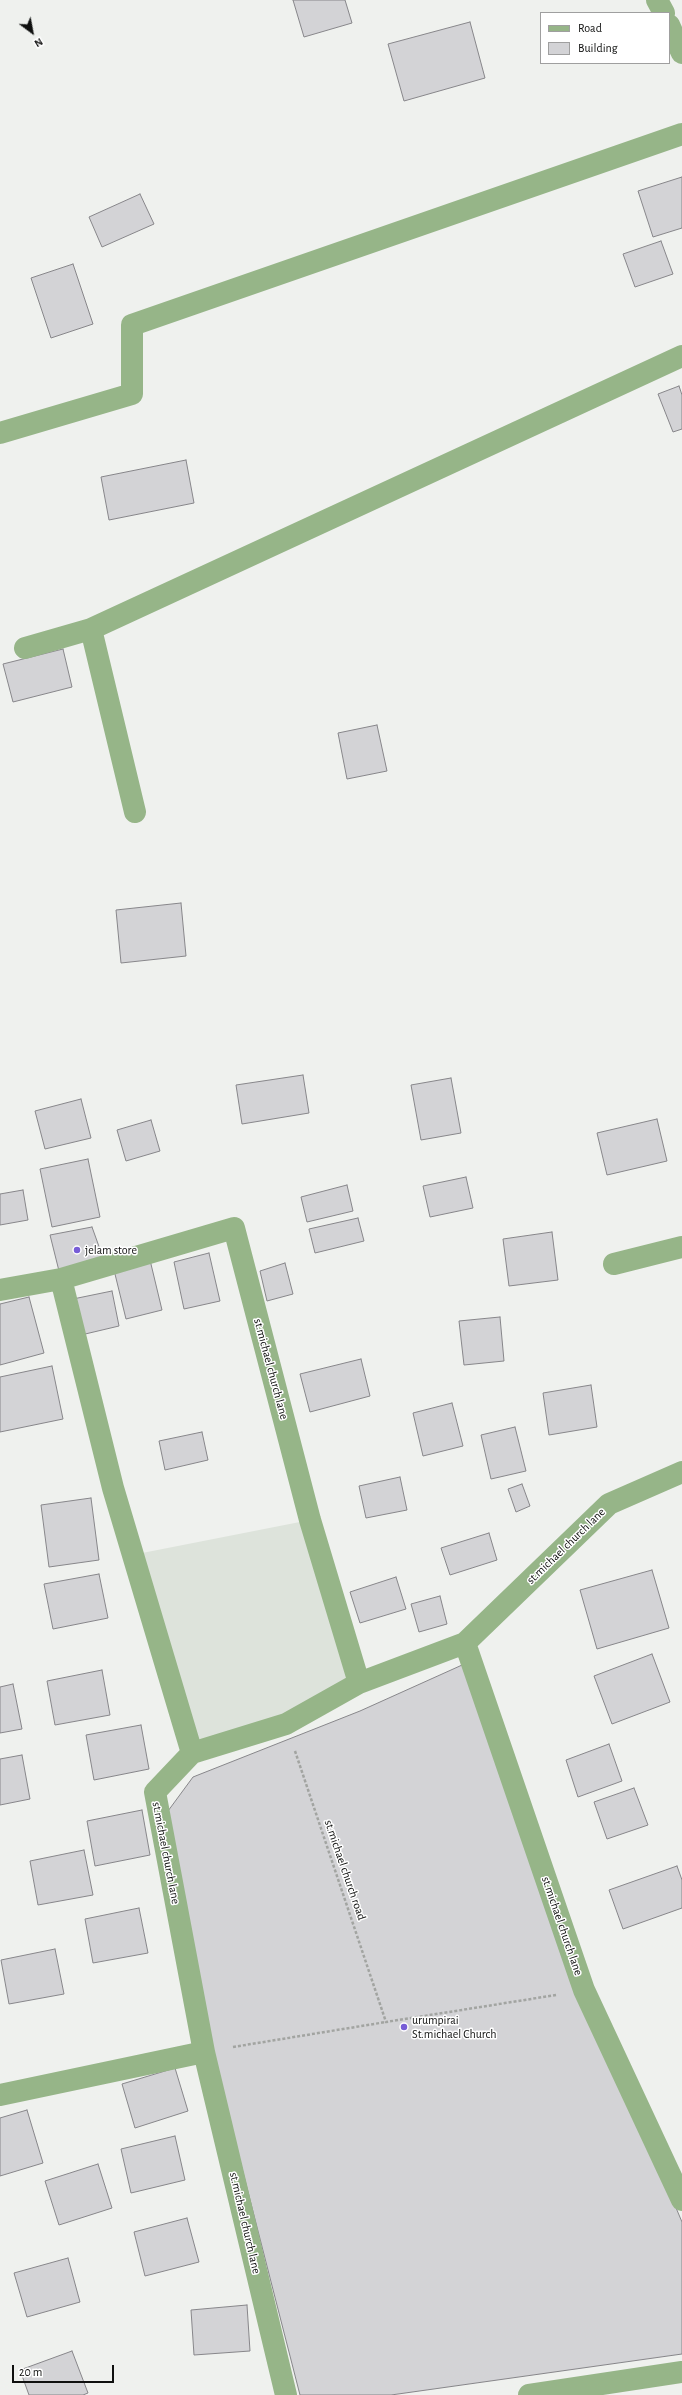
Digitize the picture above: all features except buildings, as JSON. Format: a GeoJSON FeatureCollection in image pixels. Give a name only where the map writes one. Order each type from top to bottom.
{"type":"FeatureCollection","features":[{"type":"Feature","properties":{"kind":"street"},"geometry":{"type":"LineString","coordinates":[[657,0],[663,12]]}},
{"type":"Feature","properties":{"kind":"street"},"geometry":{"type":"LineString","coordinates":[[670,27],[682,53]]}},
{"type":"Feature","properties":{"kind":"street"},"geometry":{"type":"LineString","coordinates":[[0,433],[132,394],[132,325],[682,134]]}},
{"type":"Feature","properties":{"kind":"street"},"geometry":{"type":"LineString","coordinates":[[25,648],[91,629],[682,356]]}},
{"type":"Feature","properties":{"kind":"street"},"geometry":{"type":"LineString","coordinates":[[91,629],[134,812]]}},
{"type":"Feature","properties":{"kind":"street","name":"st.michael church lane"},"geometry":{"type":"LineString","coordinates":[[62,1279],[234,1228],[310,1520],[359,1683]]}},
{"type":"Feature","properties":{"kind":"street"},"geometry":{"type":"LineString","coordinates":[[614,1264],[682,1248]]}},
{"type":"Feature","properties":{"kind":"street"},"geometry":{"type":"LineString","coordinates":[[0,1290],[62,1279],[113,1488],[192,1753]]}},
{"type":"Feature","properties":{"kind":"street","name":"st.michael church lane"},"geometry":{"type":"LineString","coordinates":[[286,2395],[204,2052],[155,1792],[192,1753],[286,1724],[359,1683],[465,1643],[609,1504],[682,1472]]}},
{"type":"Feature","properties":{"kind":"street","name":"st.michael church lane"},"geometry":{"type":"LineString","coordinates":[[465,1643],[584,1990],[682,2200]]}},
{"type":"Feature","properties":{"kind":"street"},"geometry":{"type":"LineString","coordinates":[[0,2095],[204,2052]]}},
{"type":"Feature","properties":{"kind":"street"},"geometry":{"type":"LineString","coordinates":[[529,2395],[682,2372]]}},
{"type":"Feature","properties":{"kind":"path","name":"st.michael church road"},"geometry":{"type":"LineString","coordinates":[[286,1724],[386,2022]]}},
{"type":"Feature","properties":{"kind":"path"},"geometry":{"type":"LineString","coordinates":[[204,2052],[584,1990]]}},
{"type":"Feature","properties":{"kind":"shaded area"},"geometry":{"type":"Polygon","coordinates":[[[310,1520],[359,1683],[192,1753],[132,1555],[310,1520]]]}},
{"type":"Feature","properties":{"kind":"place","name":"jelam store"},"geometry":{"type":"Point","coordinates":[77,1250]}},
{"type":"Feature","properties":{"kind":"place","name":"urumpirai St.michael Church"},"geometry":{"type":"Point","coordinates":[404,2027]}}]}
